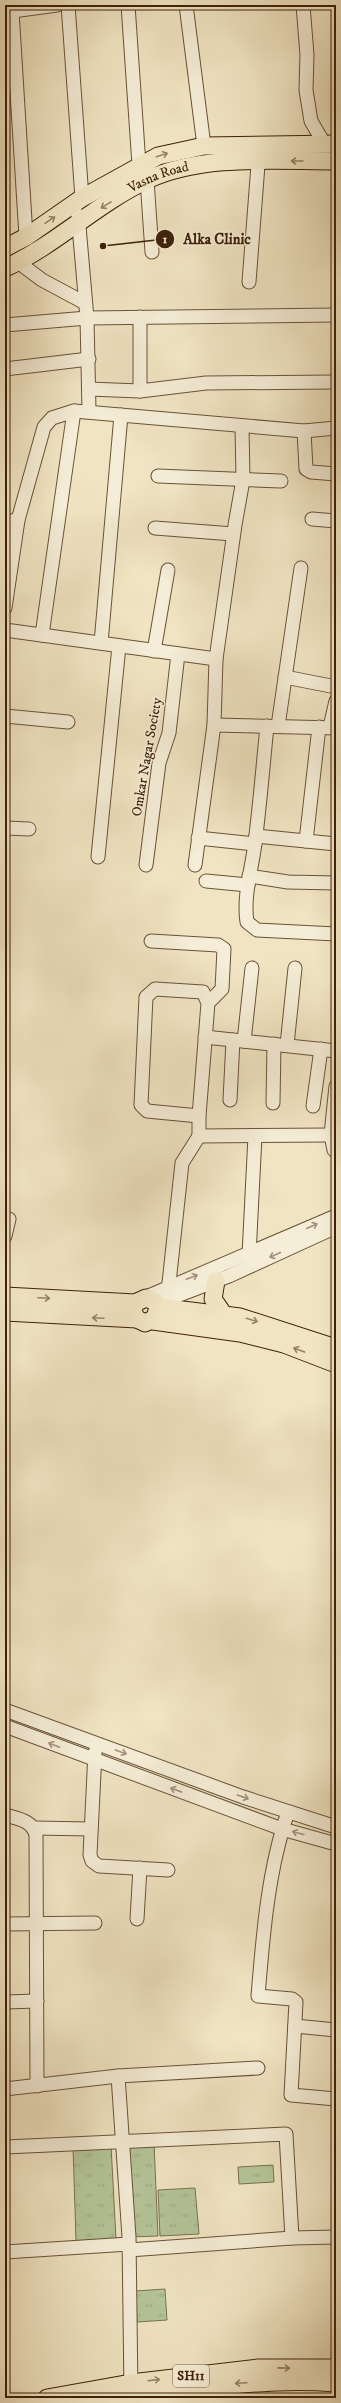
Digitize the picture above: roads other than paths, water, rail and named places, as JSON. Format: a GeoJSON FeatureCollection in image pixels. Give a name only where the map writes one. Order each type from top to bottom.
{"type":"FeatureCollection","features":[{"type":"Feature","properties":{"kind":"main road","name":"Vasna Road"},"geometry":{"type":"LineString","coordinates":[[5,248],[26,237],[79,200],[143,173],[259,153],[330,144]]}},
{"type":"Feature","properties":{"kind":"main road","name":"Vasna Road"},"geometry":{"type":"LineString","coordinates":[[12,265],[32,255],[78,222],[143,173],[158,156],[204,146],[336,160]]}},
{"type":"Feature","properties":{"kind":"main road"},"geometry":{"type":"LineString","coordinates":[[216,1281],[213,1299],[224,1315]]}},
{"type":"Feature","properties":{"kind":"main road"},"geometry":{"type":"LineString","coordinates":[[5,1296],[152,1305],[240,1317],[336,1348]]}},
{"type":"Feature","properties":{"kind":"main road"},"geometry":{"type":"LineString","coordinates":[[5,1312],[152,1305],[240,1333],[284,1344],[336,1364]]}},
{"type":"Feature","properties":{"kind":"main road","name":"SH11"},"geometry":{"type":"LineString","coordinates":[[128,2393],[258,2368],[336,2368]]}},
{"type":"Feature","properties":{"kind":"main road","name":"SH11"},"geometry":{"type":"LineString","coordinates":[[47,2398],[300,2380],[336,2383]]}},
{"type":"Feature","properties":{"kind":"street"},"geometry":{"type":"LineString","coordinates":[[26,237],[8,12],[56,5]]}},
{"type":"Feature","properties":{"kind":"street"},"geometry":{"type":"LineString","coordinates":[[68,5],[79,200],[78,222],[87,318],[89,411]]}},
{"type":"Feature","properties":{"kind":"street"},"geometry":{"type":"LineString","coordinates":[[128,5],[143,173],[152,252]]}},
{"type":"Feature","properties":{"kind":"street"},"geometry":{"type":"LineString","coordinates":[[186,5],[204,146]]}},
{"type":"Feature","properties":{"kind":"street"},"geometry":{"type":"LineString","coordinates":[[303,5],[308,55],[306,90],[311,120],[330,144]]}},
{"type":"Feature","properties":{"kind":"street"},"geometry":{"type":"LineString","coordinates":[[249,282],[259,153]]}},
{"type":"Feature","properties":{"kind":"street"},"geometry":{"type":"LineString","coordinates":[[12,265],[85,303]]}},
{"type":"Feature","properties":{"kind":"street"},"geometry":{"type":"LineString","coordinates":[[5,325],[87,318],[336,315]]}},
{"type":"Feature","properties":{"kind":"street"},"geometry":{"type":"LineString","coordinates":[[140,317],[140,391]]}},
{"type":"Feature","properties":{"kind":"street"},"geometry":{"type":"LineString","coordinates":[[5,369],[89,358]]}},
{"type":"Feature","properties":{"kind":"street"},"geometry":{"type":"LineString","coordinates":[[89,389],[140,391],[206,383],[336,382]]}},
{"type":"Feature","properties":{"kind":"street"},"geometry":{"type":"LineString","coordinates":[[42,635],[74,411]]}},
{"type":"Feature","properties":{"kind":"street"},"geometry":{"type":"LineString","coordinates":[[5,608],[18,520],[44,427],[52,418],[74,411],[89,411],[304,431],[336,428]]}},
{"type":"Feature","properties":{"kind":"street"},"geometry":{"type":"LineString","coordinates":[[101,643],[121,415]]}},
{"type":"Feature","properties":{"kind":"street"},"geometry":{"type":"LineString","coordinates":[[195,865],[214,725],[216,659],[234,534],[244,480],[242,426]]}},
{"type":"Feature","properties":{"kind":"street"},"geometry":{"type":"LineString","coordinates":[[304,431],[306,469],[311,472],[336,474]]}},
{"type":"Feature","properties":{"kind":"street"},"geometry":{"type":"LineString","coordinates":[[158,476],[282,481]]}},
{"type":"Feature","properties":{"kind":"street"},"geometry":{"type":"LineString","coordinates":[[312,519],[336,520]]}},
{"type":"Feature","properties":{"kind":"street"},"geometry":{"type":"LineString","coordinates":[[5,522],[18,520]]}},
{"type":"Feature","properties":{"kind":"street"},"geometry":{"type":"LineString","coordinates":[[155,528],[234,534]]}},
{"type":"Feature","properties":{"kind":"street"},"geometry":{"type":"LineString","coordinates":[[301,568],[285,677],[272,726],[249,881],[246,911],[247,922],[252,928],[336,934]]}},
{"type":"Feature","properties":{"kind":"street"},"geometry":{"type":"LineString","coordinates":[[154,651],[168,570]]}},
{"type":"Feature","properties":{"kind":"street"},"geometry":{"type":"LineString","coordinates":[[5,630],[216,659]]}},
{"type":"Feature","properties":{"kind":"street"},"geometry":{"type":"LineString","coordinates":[[98,857],[118,646]]}},
{"type":"Feature","properties":{"kind":"street","name":"Omkar Nagar Society"},"geometry":{"type":"LineString","coordinates":[[146,864],[160,763],[169,733],[178,654]]}},
{"type":"Feature","properties":{"kind":"street"},"geometry":{"type":"LineString","coordinates":[[285,677],[336,686]]}},
{"type":"Feature","properties":{"kind":"street"},"geometry":{"type":"LineString","coordinates":[[306,841],[329,727],[336,701]]}},
{"type":"Feature","properties":{"kind":"street"},"geometry":{"type":"LineString","coordinates":[[5,716],[68,722]]}},
{"type":"Feature","properties":{"kind":"street"},"geometry":{"type":"LineString","coordinates":[[214,725],[329,727]]}},
{"type":"Feature","properties":{"kind":"street"},"geometry":{"type":"LineString","coordinates":[[5,828],[30,829]]}},
{"type":"Feature","properties":{"kind":"street"},"geometry":{"type":"LineString","coordinates":[[198,838],[306,841],[336,844]]}},
{"type":"Feature","properties":{"kind":"street"},"geometry":{"type":"LineString","coordinates":[[206,881],[336,883]]}},
{"type":"Feature","properties":{"kind":"street"},"geometry":{"type":"LineString","coordinates":[[151,941],[218,945],[224,948],[222,989],[208,1003]]}},
{"type":"Feature","properties":{"kind":"street"},"geometry":{"type":"LineString","coordinates":[[230,1100],[238,1040],[252,968]]}},
{"type":"Feature","properties":{"kind":"street"},"geometry":{"type":"LineString","coordinates":[[287,1045],[295,968]]}},
{"type":"Feature","properties":{"kind":"street"},"geometry":{"type":"LineString","coordinates":[[152,1305],[182,1163],[199,1136],[199,1116],[208,1003],[203,992],[151,990],[146,997],[141,1105],[147,1110],[199,1116]]}},
{"type":"Feature","properties":{"kind":"street"},"geometry":{"type":"LineString","coordinates":[[205,1037],[336,1051]]}},
{"type":"Feature","properties":{"kind":"street"},"geometry":{"type":"LineString","coordinates":[[273,1103],[274,1044]]}},
{"type":"Feature","properties":{"kind":"street"},"geometry":{"type":"LineString","coordinates":[[313,1106],[320,1049]]}},
{"type":"Feature","properties":{"kind":"street"},"geometry":{"type":"LineString","coordinates":[[334,1150],[331,1135],[336,1086]]}},
{"type":"Feature","properties":{"kind":"street"},"geometry":{"type":"LineString","coordinates":[[199,1136],[331,1135]]}},
{"type":"Feature","properties":{"kind":"street"},"geometry":{"type":"LineString","coordinates":[[248,1255],[255,1136]]}},
{"type":"Feature","properties":{"kind":"street"},"geometry":{"type":"LineString","coordinates":[[152,1305],[248,1255],[336,1216]]}},
{"type":"Feature","properties":{"kind":"street"},"geometry":{"type":"LineString","coordinates":[[5,1236],[10,1219]]}},
{"type":"Feature","properties":{"kind":"street"},"geometry":{"type":"LineString","coordinates":[[152,1305],[216,1281],[336,1227]]}},
{"type":"Feature","properties":{"kind":"street"},"geometry":{"type":"LineString","coordinates":[[5,1710],[288,1812],[336,1827]]}},
{"type":"Feature","properties":{"kind":"street"},"geometry":{"type":"LineString","coordinates":[[5,1726],[282,1829],[336,1844]]}},
{"type":"Feature","properties":{"kind":"street"},"geometry":{"type":"LineString","coordinates":[[95,1743],[90,1855],[95,1864],[168,1870]]}},
{"type":"Feature","properties":{"kind":"street"},"geometry":{"type":"LineString","coordinates":[[288,1812],[282,1829],[271,1890],[258,1996],[292,1999],[296,2006],[291,2095],[336,2099]]}},
{"type":"Feature","properties":{"kind":"street"},"geometry":{"type":"LineString","coordinates":[[5,1815],[29,1823],[34,1828],[37,1923],[37,2086]]}},
{"type":"Feature","properties":{"kind":"street"},"geometry":{"type":"LineString","coordinates":[[34,1828],[91,1829]]}},
{"type":"Feature","properties":{"kind":"street"},"geometry":{"type":"LineString","coordinates":[[137,1919],[140,1868]]}},
{"type":"Feature","properties":{"kind":"street"},"geometry":{"type":"LineString","coordinates":[[5,1924],[95,1923]]}},
{"type":"Feature","properties":{"kind":"street"},"geometry":{"type":"LineString","coordinates":[[5,2002],[37,2001]]}},
{"type":"Feature","properties":{"kind":"street"},"geometry":{"type":"LineString","coordinates":[[295,2026],[336,2030]]}},
{"type":"Feature","properties":{"kind":"street"},"geometry":{"type":"LineString","coordinates":[[5,2089],[118,2076],[258,2068]]}},
{"type":"Feature","properties":{"kind":"street"},"geometry":{"type":"LineString","coordinates":[[118,2076],[129,2247],[128,2393]]}},
{"type":"Feature","properties":{"kind":"street"},"geometry":{"type":"LineString","coordinates":[[5,2147],[286,2134],[292,2238]]}},
{"type":"Feature","properties":{"kind":"street"},"geometry":{"type":"LineString","coordinates":[[5,2252],[336,2237]]}},
{"type":"Feature","properties":{"kind":"place","name":"Alka Clinic"},"geometry":{"type":"Point","coordinates":[103,246]}}]}
